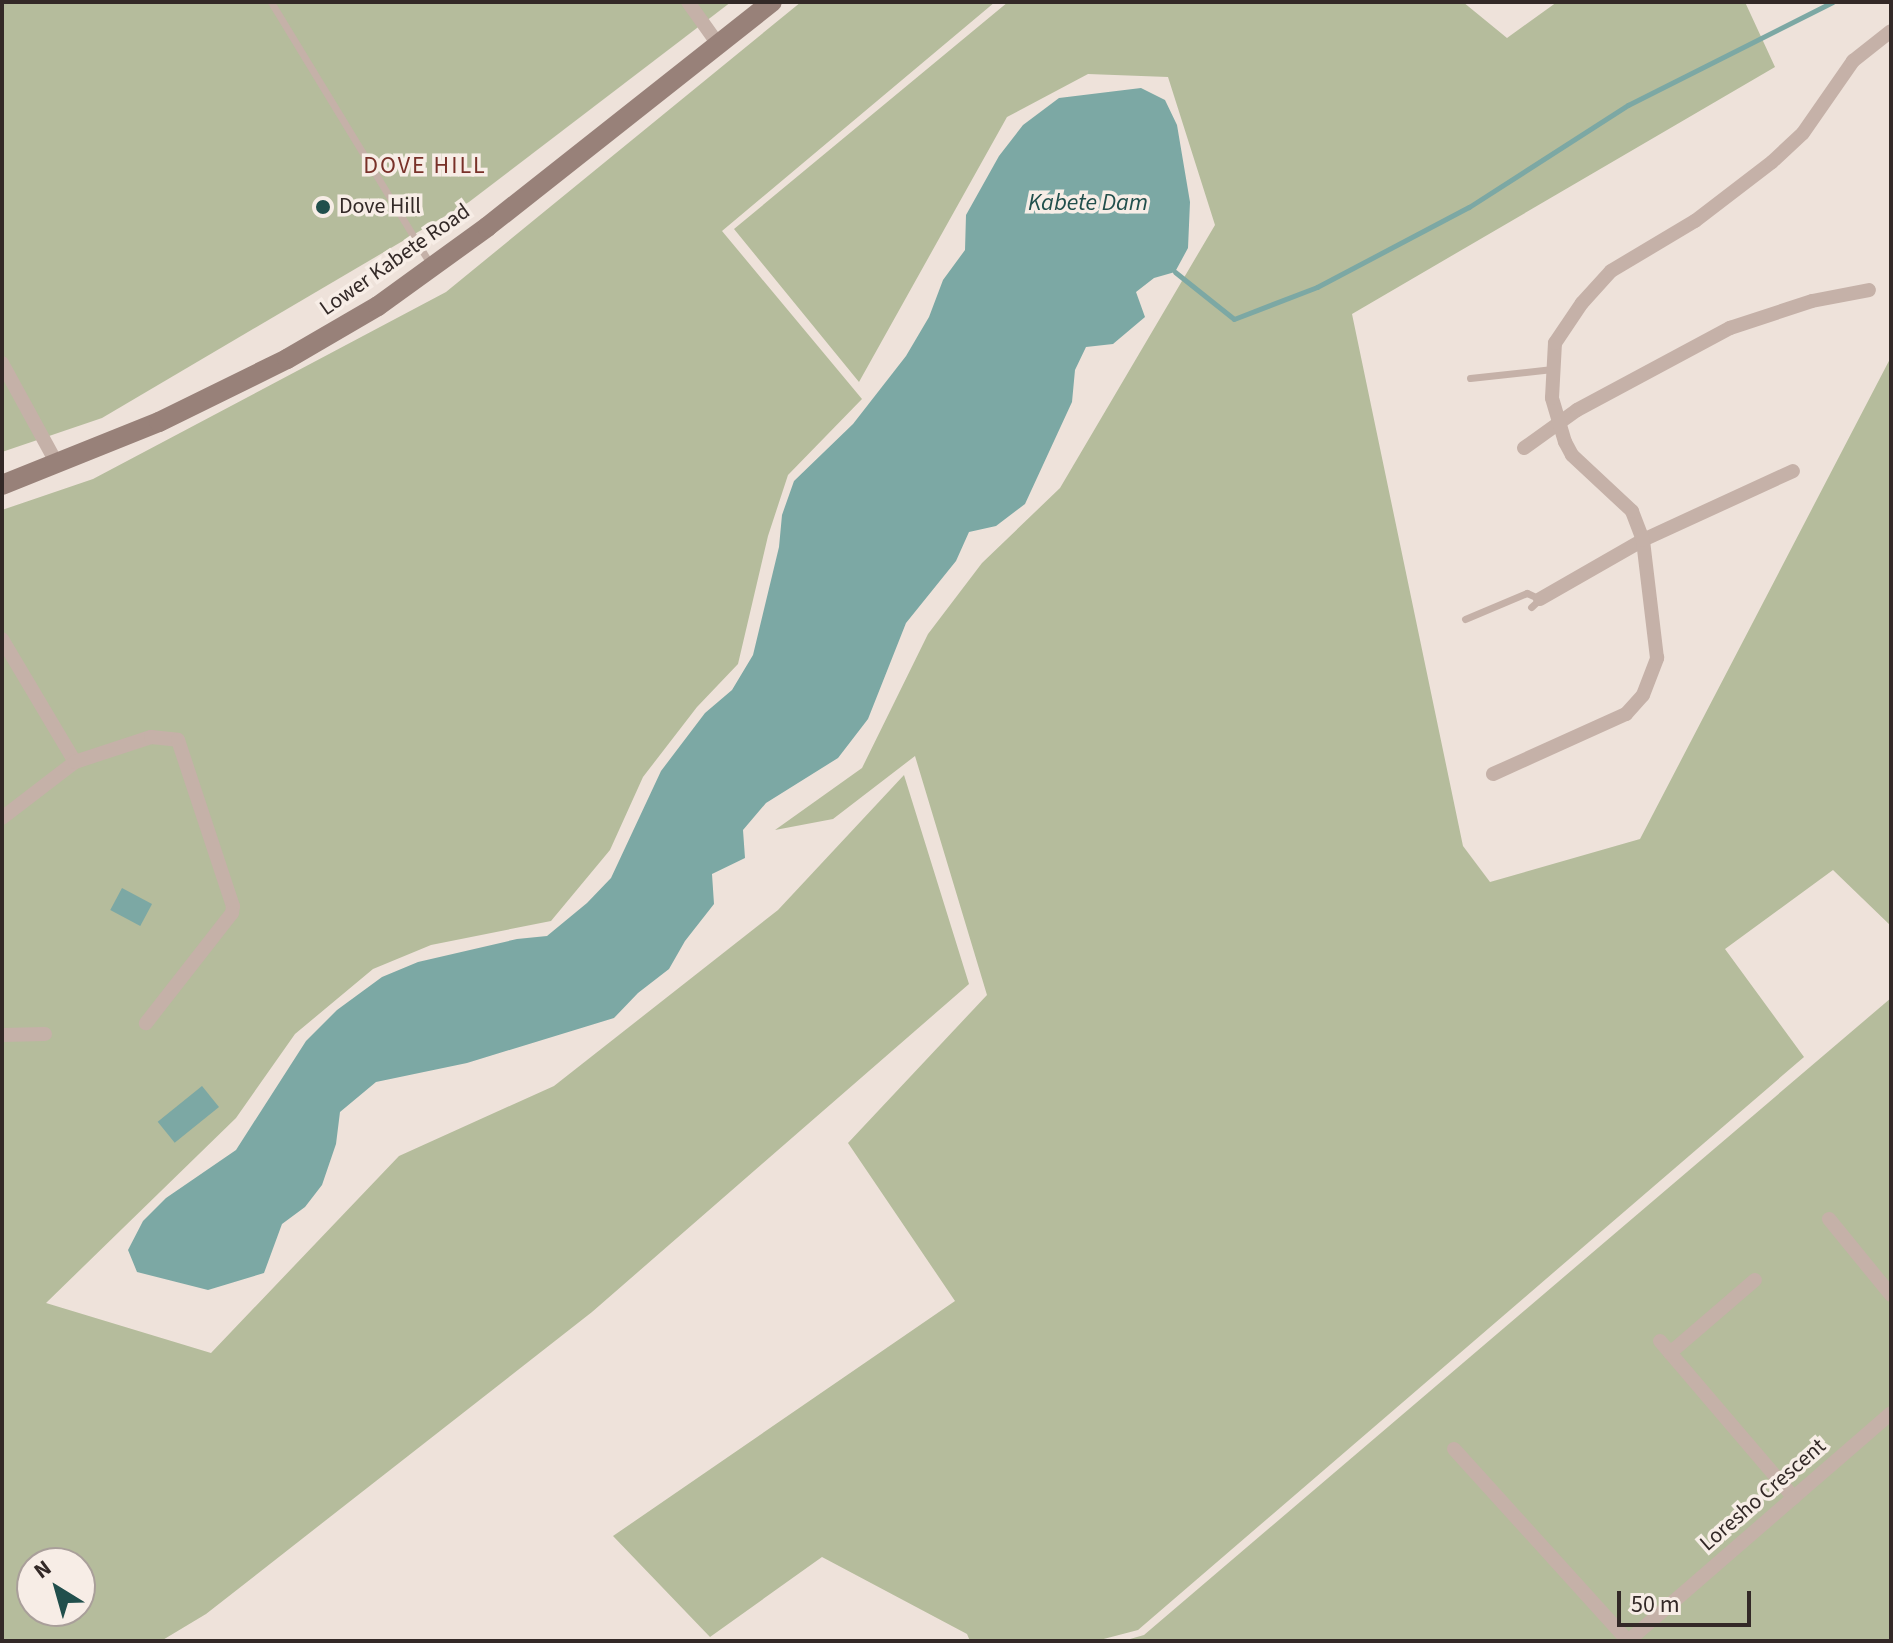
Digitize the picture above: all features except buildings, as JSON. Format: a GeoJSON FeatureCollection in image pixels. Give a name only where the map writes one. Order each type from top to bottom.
{"type":"FeatureCollection","features":[{"type":"Feature","properties":{"kind":"main road","name":"Lower Kabete Road"},"geometry":{"type":"LineString","coordinates":[[2,485],[159,422],[287,359],[378,306],[772,2]]}},
{"type":"Feature","properties":{"kind":"street"},"geometry":{"type":"LineString","coordinates":[[688,2],[718,44]]}},
{"type":"Feature","properties":{"kind":"street"},"geometry":{"type":"LineString","coordinates":[[1493,774],[1626,714],[1643,695],[1657,658],[1643,540],[1632,511],[1572,455],[1559,428],[1560,421],[1552,398],[1555,343],[1582,303],[1611,271],[1695,221],[1772,162],[1803,133],[1853,61],[1891,31]]}},
{"type":"Feature","properties":{"kind":"street"},"geometry":{"type":"LineString","coordinates":[[1524,448],[1560,421],[1662,361],[1730,328],[1812,301],[1869,290]]}},
{"type":"Feature","properties":{"kind":"street"},"geometry":{"type":"LineString","coordinates":[[2,363],[57,464]]}},
{"type":"Feature","properties":{"kind":"street"},"geometry":{"type":"LineString","coordinates":[[1536,603],[1643,540],[1793,471]]}},
{"type":"Feature","properties":{"kind":"street"},"geometry":{"type":"LineString","coordinates":[[2,639],[75,762]]}},
{"type":"Feature","properties":{"kind":"street"},"geometry":{"type":"LineString","coordinates":[[2,818],[75,762],[151,737],[178,740],[233,906],[229,920],[146,1023]]}},
{"type":"Feature","properties":{"kind":"street"},"geometry":{"type":"LineString","coordinates":[[2,1035],[45,1034]]}},
{"type":"Feature","properties":{"kind":"street"},"geometry":{"type":"LineString","coordinates":[[1829,1219],[1891,1295]]}},
{"type":"Feature","properties":{"kind":"street"},"geometry":{"type":"LineString","coordinates":[[1755,1280],[1665,1347],[1794,1498]]}},
{"type":"Feature","properties":{"kind":"street","name":"Loresho Crescent"},"geometry":{"type":"LineString","coordinates":[[1628,1641],[1891,1413]]}},
{"type":"Feature","properties":{"kind":"street"},"geometry":{"type":"LineString","coordinates":[[1454,1449],[1628,1641]]}},
{"type":"Feature","properties":{"kind":"lane"},"geometry":{"type":"LineString","coordinates":[[271,2],[432,267]]}},
{"type":"Feature","properties":{"kind":"lane"},"geometry":{"type":"LineString","coordinates":[[1470,378],[1553,369]]}},
{"type":"Feature","properties":{"kind":"lane"},"geometry":{"type":"LineString","coordinates":[[1465,619],[1527,593],[1536,603]]}},
{"type":"Feature","properties":{"kind":"green space"},"geometry":{"type":"Polygon","coordinates":[[[2,2],[731,2],[469,202],[102,418],[2,452],[2,2]]]}},
{"type":"Feature","properties":{"kind":"green space"},"geometry":{"type":"Polygon","coordinates":[[[801,2],[995,2],[722,231],[862,399],[788,475],[768,536],[738,664],[697,707],[643,777],[610,850],[551,921],[431,945],[373,969],[295,1034],[236,1118],[46,1303],[211,1353],[399,1156],[554,1086],[778,910],[904,775],[969,984],[592,1312],[206,1614],[161,1641],[2,1641],[2,510],[93,479],[446,292],[801,2]]]}},
{"type":"Feature","properties":{"kind":"green space"},"geometry":{"type":"Polygon","coordinates":[[[1008,2],[1463,2],[1507,38],[1557,2],[1745,2],[1775,67],[1352,314],[1463,846],[1490,882],[1640,839],[1891,357],[1891,926],[1833,870],[1725,949],[1804,1057],[1138,1630],[1096,1641],[970,1641],[967,1634],[822,1557],[710,1637],[613,1536],[955,1301],[848,1143],[987,995],[915,756],[833,819],[775,830],[862,768],[928,634],[982,563],[1060,488],[1215,225],[1168,77],[1088,74],[1007,117],[859,382],[734,229],[1008,2]]]}},
{"type":"Feature","properties":{"kind":"green space"},"geometry":{"type":"Polygon","coordinates":[[[1891,998],[1891,1641],[1123,1641],[1144,1635],[1891,998]]]}},
{"type":"Feature","properties":{"kind":"water","name":"Kabete Dam"},"geometry":{"type":"Polygon","coordinates":[[[1141,88],[1165,100],[1177,125],[1190,202],[1188,248],[1175,272],[1154,278],[1136,292],[1145,317],[1113,344],[1086,347],[1075,370],[1072,402],[1025,504],[996,526],[969,532],[956,561],[906,623],[868,719],[838,758],[766,803],[743,830],[745,858],[712,874],[714,904],[685,941],[669,969],[638,993],[614,1018],[467,1063],[376,1082],[340,1112],[336,1144],[322,1185],[305,1207],[282,1224],[264,1273],[208,1290],[137,1272],[128,1250],[143,1221],[166,1198],[236,1150],[306,1041],[337,1010],[382,977],[418,962],[517,939],[547,936],[587,903],[611,878],[661,771],[705,713],[732,690],[753,655],[779,547],[782,515],[794,481],[853,424],[906,356],[929,317],[943,280],[965,250],[966,215],[999,156],[1023,125],[1059,98],[1141,88]]]}},
{"type":"Feature","properties":{"kind":"water"},"geometry":{"type":"Polygon","coordinates":[[[122,888],[152,904],[140,926],[110,910],[122,888]]]}},
{"type":"Feature","properties":{"kind":"water"},"geometry":{"type":"Polygon","coordinates":[[[202,1086],[219,1107],[175,1143],[158,1122],[202,1086]]]}},
{"type":"Feature","properties":{"kind":"waterway"},"geometry":{"type":"LineString","coordinates":[[1175,272],[1234,319],[1317,287],[1469,207],[1628,105],[1833,2]]}},
{"type":"Feature","properties":{"kind":"place","name":"Dove Hill"},"geometry":{"type":"Point","coordinates":[323,207]}},
{"type":"Feature","properties":{"kind":"district","name":"DOVE HILL"},"geometry":{"type":"Point","coordinates":[425,166]}}]}
